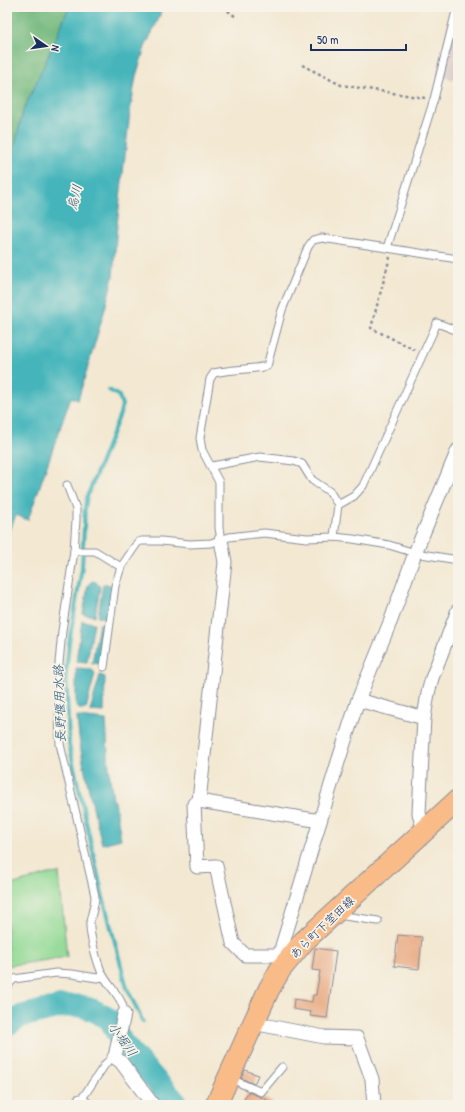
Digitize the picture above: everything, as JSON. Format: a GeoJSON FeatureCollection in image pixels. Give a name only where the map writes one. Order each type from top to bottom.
{"type":"FeatureCollection","features":[{"type":"Feature","properties":{"kind":"main road","name":"あら町下室田線"},"geometry":{"type":"LineString","coordinates":[[216,1105],[281,962],[458,800]]}},
{"type":"Feature","properties":{"kind":"street"},"geometry":{"type":"LineString","coordinates":[[320,821],[199,801],[194,804],[197,867],[216,866],[233,943],[245,955],[281,962],[282,946],[358,700],[391,620],[415,553],[458,450]]}},
{"type":"Feature","properties":{"kind":"street"},"geometry":{"type":"LineString","coordinates":[[199,801],[225,562],[221,540]]}},
{"type":"Feature","properties":{"kind":"street"},"geometry":{"type":"LineString","coordinates":[[424,832],[419,813],[424,718],[432,678],[458,610]]}},
{"type":"Feature","properties":{"kind":"street"},"geometry":{"type":"LineString","coordinates":[[358,700],[424,718]]}},
{"type":"Feature","properties":{"kind":"street"},"geometry":{"type":"LineString","coordinates":[[124,1014],[115,1055],[153,1105]]}},
{"type":"Feature","properties":{"kind":"street"},"geometry":{"type":"LineString","coordinates":[[253,1023],[324,1037],[357,1038],[372,1079],[374,1105]]}},
{"type":"Feature","properties":{"kind":"lane"},"geometry":{"type":"LineString","coordinates":[[390,248],[434,99],[457,7]]}},
{"type":"Feature","properties":{"kind":"lane"},"geometry":{"type":"LineString","coordinates":[[221,540],[219,528],[219,482],[212,466],[202,450],[200,438],[210,379],[214,373],[221,371],[256,369],[267,366],[282,310],[308,247],[313,240],[322,238],[458,260]]}},
{"type":"Feature","properties":{"kind":"lane"},"geometry":{"type":"LineString","coordinates":[[338,505],[354,496],[363,486],[422,353],[437,323],[458,331]]}},
{"type":"Feature","properties":{"kind":"lane"},"geometry":{"type":"LineString","coordinates":[[212,466],[260,457],[294,461],[302,464],[312,480],[330,492],[338,505],[334,537]]}},
{"type":"Feature","properties":{"kind":"lane"},"geometry":{"type":"LineString","coordinates":[[67,485],[76,508],[77,551],[62,632],[58,674],[60,744],[95,896],[90,924],[100,969],[103,977],[124,1008],[124,1014]]}},
{"type":"Feature","properties":{"kind":"lane"},"geometry":{"type":"LineString","coordinates":[[104,667],[115,586],[121,567],[138,542],[162,541],[190,544],[211,543],[230,537],[264,533],[307,538],[334,537],[353,539],[389,545],[415,553],[458,560]]}},
{"type":"Feature","properties":{"kind":"lane"},"geometry":{"type":"LineString","coordinates":[[77,551],[95,551],[121,567]]}},
{"type":"Feature","properties":{"kind":"lane"},"geometry":{"type":"LineString","coordinates":[[334,914],[378,921]]}},
{"type":"Feature","properties":{"kind":"lane"},"geometry":{"type":"LineString","coordinates":[[7,986],[14,979],[56,973],[97,978],[103,977]]}},
{"type":"Feature","properties":{"kind":"lane"},"geometry":{"type":"LineString","coordinates":[[81,1104],[106,1063],[115,1055]]}},
{"type":"Feature","properties":{"kind":"lane"},"geometry":{"type":"LineString","coordinates":[[229,1078],[262,1092],[282,1067]]}},
{"type":"Feature","properties":{"kind":"path"},"geometry":{"type":"LineString","coordinates":[[223,7],[236,17]]}},
{"type":"Feature","properties":{"kind":"path"},"geometry":{"type":"LineString","coordinates":[[302,65],[341,84],[434,99]]}},
{"type":"Feature","properties":{"kind":"path"},"geometry":{"type":"LineString","coordinates":[[390,248],[371,328],[422,353]]}},
{"type":"Feature","properties":{"kind":"shaded area"},"geometry":{"type":"Polygon","coordinates":[[[453,7],[458,7],[458,81],[436,75],[453,7]]]}},
{"type":"Feature","properties":{"kind":"green space"},"geometry":{"type":"Polygon","coordinates":[[[7,7],[69,7],[23,111],[7,179],[7,7]]]}},
{"type":"Feature","properties":{"kind":"green space"},"geometry":{"type":"Polygon","coordinates":[[[59,873],[67,957],[7,966],[7,886],[49,874],[59,873]]]}},
{"type":"Feature","properties":{"kind":"water","name":"烏川"},"geometry":{"type":"Polygon","coordinates":[[[69,7],[162,7],[159,18],[145,47],[136,76],[130,112],[117,225],[113,277],[105,309],[78,400],[71,397],[28,520],[16,515],[7,537],[7,179],[23,111],[69,7]]]}},
{"type":"Feature","properties":{"kind":"water"},"geometry":{"type":"Polygon","coordinates":[[[92,581],[96,582],[100,587],[95,616],[83,614],[88,585],[92,581]]]}},
{"type":"Feature","properties":{"kind":"water"},"geometry":{"type":"Polygon","coordinates":[[[103,584],[112,586],[107,618],[98,617],[103,584]]]}},
{"type":"Feature","properties":{"kind":"water"},"geometry":{"type":"Polygon","coordinates":[[[82,621],[94,623],[87,662],[76,661],[82,621]]]}},
{"type":"Feature","properties":{"kind":"water"},"geometry":{"type":"Polygon","coordinates":[[[99,624],[106,625],[100,664],[92,663],[99,624]]]}},
{"type":"Feature","properties":{"kind":"water"},"geometry":{"type":"Polygon","coordinates":[[[76,668],[92,669],[95,674],[86,709],[79,709],[76,704],[76,668]]]}},
{"type":"Feature","properties":{"kind":"water"},"geometry":{"type":"Polygon","coordinates":[[[100,675],[105,677],[104,712],[90,711],[100,675]]]}},
{"type":"Feature","properties":{"kind":"water"},"geometry":{"type":"Polygon","coordinates":[[[77,717],[106,720],[109,770],[121,839],[102,844],[90,797],[77,717]]]}},
{"type":"Feature","properties":{"kind":"building"},"geometry":{"type":"Polygon","coordinates":[[[398,935],[422,937],[419,969],[394,966],[398,935]]]}},
{"type":"Feature","properties":{"kind":"building"},"geometry":{"type":"Polygon","coordinates":[[[315,948],[336,951],[327,1018],[310,1016],[311,1012],[293,1009],[294,999],[312,1002],[313,995],[316,995],[320,971],[312,970],[315,948]]]}},
{"type":"Feature","properties":{"kind":"building"},"geometry":{"type":"Polygon","coordinates":[[[245,1070],[258,1075],[254,1084],[241,1078],[245,1070]]]}},
{"type":"Feature","properties":{"kind":"building"},"geometry":{"type":"Polygon","coordinates":[[[248,1092],[261,1097],[277,1105],[241,1105],[248,1092]]]}},
{"type":"Feature","properties":{"kind":"waterway","name":"長野堰用水路"},"geometry":{"type":"LineString","coordinates":[[109,390],[119,396],[122,405],[120,414],[87,497],[85,507],[82,567],[69,643],[66,673],[69,745],[103,897],[127,988],[143,1022]]}},
{"type":"Feature","properties":{"kind":"waterway","name":"小堀川"},"geometry":{"type":"LineString","coordinates":[[7,1025],[22,1016],[63,1006],[81,1006],[95,1011],[109,1019],[123,1044],[178,1105]]}}]}
